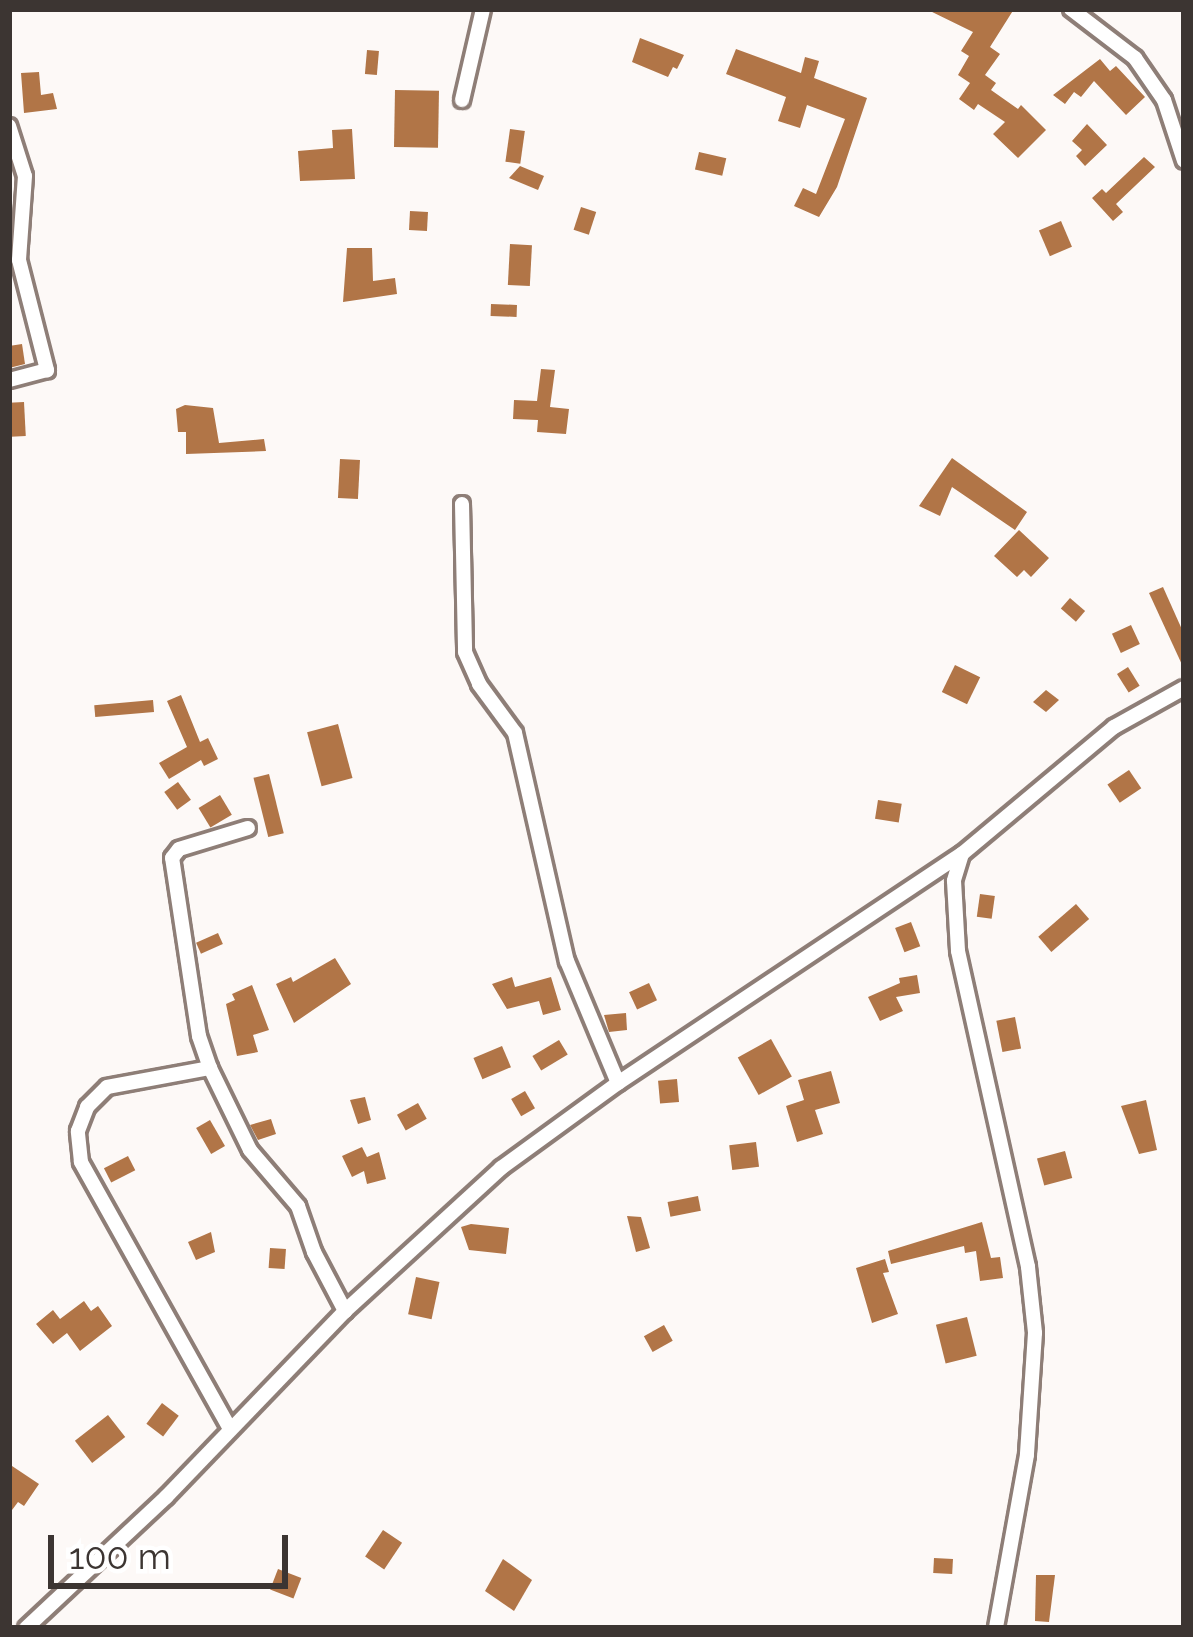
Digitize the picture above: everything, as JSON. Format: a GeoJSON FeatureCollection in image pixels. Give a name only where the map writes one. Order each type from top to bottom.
{"type":"FeatureCollection","features":[{"type":"Feature","properties":{"kind":"street"},"geometry":{"type":"LineString","coordinates":[[462,100],[483,9]]}},
{"type":"Feature","properties":{"kind":"street"},"geometry":{"type":"LineString","coordinates":[[1070,9],[1135,58],[1164,100],[1184,161]]}},
{"type":"Feature","properties":{"kind":"street"},"geometry":{"type":"LineString","coordinates":[[9,126],[25,176],[20,260],[46,370],[9,380]]}},
{"type":"Feature","properties":{"kind":"street"},"geometry":{"type":"LineString","coordinates":[[462,504],[464,652],[478,684],[515,733],[567,962],[618,1083]]}},
{"type":"Feature","properties":{"kind":"street"},"geometry":{"type":"LineString","coordinates":[[26,1628],[166,1497],[345,1311],[501,1168],[618,1083],[962,854],[1089,745],[1184,688]]}},
{"type":"Feature","properties":{"kind":"street"},"geometry":{"type":"LineString","coordinates":[[248,828],[178,848],[172,858],[199,1036],[250,1150],[298,1206],[314,1252],[345,1311]]}},
{"type":"Feature","properties":{"kind":"street"},"geometry":{"type":"LineString","coordinates":[[962,854],[954,880],[958,950],[1028,1267],[1035,1333],[1027,1455],[996,1628]]}},
{"type":"Feature","properties":{"kind":"street"},"geometry":{"type":"LineString","coordinates":[[210,1069],[107,1087],[87,1107],[78,1131],[81,1162],[229,1427]]}},
{"type":"Feature","properties":{"kind":"building"},"geometry":{"type":"Polygon","coordinates":[[[926,9],[1014,9],[990,47],[1000,54],[985,75],[996,83],[991,90],[1018,109],[1021,105],[1046,130],[1018,158],[993,134],[1005,122],[978,104],[974,110],[959,99],[970,83],[958,75],[969,56],[961,51],[973,32],[926,9]]]}},
{"type":"Feature","properties":{"kind":"building"},"geometry":{"type":"Polygon","coordinates":[[[640,38],[684,55],[677,69],[673,67],[668,77],[632,62],[640,38]]]}},
{"type":"Feature","properties":{"kind":"building"},"geometry":{"type":"Polygon","coordinates":[[[736,49],[801,73],[805,57],[819,61],[814,78],[867,98],[837,187],[819,217],[794,206],[803,188],[816,194],[845,119],[807,105],[800,128],[778,121],[786,97],[726,74],[736,49]]]}},
{"type":"Feature","properties":{"kind":"building"},"geometry":{"type":"Polygon","coordinates":[[[367,50],[379,51],[377,75],[365,74],[367,50]]]}},
{"type":"Feature","properties":{"kind":"building"},"geometry":{"type":"Polygon","coordinates":[[[1100,59],[1110,71],[1116,66],[1145,97],[1126,115],[1094,81],[1081,97],[1074,92],[1065,104],[1053,95],[1100,59]]]}},
{"type":"Feature","properties":{"kind":"building"},"geometry":{"type":"Polygon","coordinates":[[[39,72],[41,95],[53,93],[57,109],[24,113],[21,73],[39,72]]]}},
{"type":"Feature","properties":{"kind":"building"},"geometry":{"type":"Polygon","coordinates":[[[395,90],[439,91],[438,148],[394,147],[395,90]]]}},
{"type":"Feature","properties":{"kind":"building"},"geometry":{"type":"Polygon","coordinates":[[[1087,124],[1107,145],[1085,166],[1076,156],[1082,150],[1072,141],[1087,124]]]}},
{"type":"Feature","properties":{"kind":"building"},"geometry":{"type":"Polygon","coordinates":[[[352,129],[355,179],[300,181],[298,151],[333,148],[332,130],[352,129]]]}},
{"type":"Feature","properties":{"kind":"building"},"geometry":{"type":"Polygon","coordinates":[[[510,129],[525,131],[520,164],[505,162],[510,129]]]}},
{"type":"Feature","properties":{"kind":"building"},"geometry":{"type":"Polygon","coordinates":[[[699,152],[726,158],[722,176],[695,170],[699,152]]]}},
{"type":"Feature","properties":{"kind":"building"},"geometry":{"type":"Polygon","coordinates":[[[1144,157],[1155,167],[1116,204],[1123,212],[1113,221],[1092,198],[1102,189],[1106,193],[1144,157]]]}},
{"type":"Feature","properties":{"kind":"building"},"geometry":{"type":"Polygon","coordinates":[[[520,166],[544,176],[538,190],[509,178],[520,166]]]}},
{"type":"Feature","properties":{"kind":"building"},"geometry":{"type":"Polygon","coordinates":[[[581,207],[596,212],[589,235],[574,230],[581,207]]]}},
{"type":"Feature","properties":{"kind":"building"},"geometry":{"type":"Polygon","coordinates":[[[410,211],[428,212],[427,231],[409,230],[410,211]]]}},
{"type":"Feature","properties":{"kind":"building"},"geometry":{"type":"Polygon","coordinates":[[[1061,221],[1072,247],[1050,256],[1039,230],[1061,221]]]}},
{"type":"Feature","properties":{"kind":"building"},"geometry":{"type":"Polygon","coordinates":[[[510,244],[532,245],[530,286],[508,285],[510,244]]]}},
{"type":"Feature","properties":{"kind":"building"},"geometry":{"type":"Polygon","coordinates":[[[347,248],[372,248],[373,281],[395,278],[397,294],[343,302],[347,248]]]}},
{"type":"Feature","properties":{"kind":"building"},"geometry":{"type":"Polygon","coordinates":[[[491,304],[517,305],[517,317],[491,316],[491,304]]]}},
{"type":"Feature","properties":{"kind":"building"},"geometry":{"type":"Polygon","coordinates":[[[22,344],[25,364],[9,368],[9,346],[22,344]]]}},
{"type":"Feature","properties":{"kind":"building"},"geometry":{"type":"Polygon","coordinates":[[[541,369],[555,370],[550,407],[569,409],[566,434],[537,432],[538,420],[513,419],[514,400],[537,401],[541,369]]]}},
{"type":"Feature","properties":{"kind":"building"},"geometry":{"type":"Polygon","coordinates":[[[24,402],[26,436],[11,437],[9,403],[24,402]]]}},
{"type":"Feature","properties":{"kind":"building"},"geometry":{"type":"Polygon","coordinates":[[[185,405],[213,408],[219,443],[264,439],[266,451],[186,454],[186,432],[178,432],[176,409],[185,405]]]}},
{"type":"Feature","properties":{"kind":"building"},"geometry":{"type":"Polygon","coordinates":[[[952,458],[1027,512],[1015,530],[952,487],[940,516],[919,506],[952,458]]]}},
{"type":"Feature","properties":{"kind":"building"},"geometry":{"type":"Polygon","coordinates":[[[340,459],[360,460],[358,499],[338,498],[340,459]]]}},
{"type":"Feature","properties":{"kind":"building"},"geometry":{"type":"Polygon","coordinates":[[[1019,530],[1049,558],[1031,577],[1024,570],[1017,577],[994,556],[1019,530]]]}},
{"type":"Feature","properties":{"kind":"building"},"geometry":{"type":"Polygon","coordinates":[[[1163,587],[1184,634],[1184,669],[1149,593],[1163,587]]]}},
{"type":"Feature","properties":{"kind":"building"},"geometry":{"type":"Polygon","coordinates":[[[1070,598],[1085,611],[1076,622],[1061,609],[1070,598]]]}},
{"type":"Feature","properties":{"kind":"building"},"geometry":{"type":"Polygon","coordinates":[[[1131,625],[1140,644],[1121,653],[1112,634],[1131,625]]]}},
{"type":"Feature","properties":{"kind":"building"},"geometry":{"type":"Polygon","coordinates":[[[955,665],[980,677],[967,704],[942,692],[955,665]]]}},
{"type":"Feature","properties":{"kind":"building"},"geometry":{"type":"Polygon","coordinates":[[[1128,667],[1140,686],[1129,693],[1117,674],[1128,667]]]}},
{"type":"Feature","properties":{"kind":"building"},"geometry":{"type":"Polygon","coordinates":[[[1046,690],[1059,700],[1046,712],[1033,702],[1046,690]]]}},
{"type":"Feature","properties":{"kind":"building"},"geometry":{"type":"Polygon","coordinates":[[[181,695],[200,742],[208,738],[218,759],[204,766],[201,760],[169,779],[159,763],[187,747],[167,701],[181,695]]]}},
{"type":"Feature","properties":{"kind":"building"},"geometry":{"type":"Polygon","coordinates":[[[153,700],[154,712],[95,717],[94,705],[153,700]]]}},
{"type":"Feature","properties":{"kind":"building"},"geometry":{"type":"Polygon","coordinates":[[[338,724],[352,778],[322,786],[307,732],[338,724]]]}},
{"type":"Feature","properties":{"kind":"building"},"geometry":{"type":"Polygon","coordinates":[[[1129,770],[1141,788],[1120,803],[1107,785],[1129,770]]]}},
{"type":"Feature","properties":{"kind":"building"},"geometry":{"type":"Polygon","coordinates":[[[269,774],[284,833],[268,837],[253,778],[269,774]]]}},
{"type":"Feature","properties":{"kind":"building"},"geometry":{"type":"Polygon","coordinates":[[[178,782],[191,800],[177,810],[164,792],[178,782]]]}},
{"type":"Feature","properties":{"kind":"building"},"geometry":{"type":"Polygon","coordinates":[[[220,795],[232,815],[210,828],[199,808],[220,795]]]}},
{"type":"Feature","properties":{"kind":"building"},"geometry":{"type":"Polygon","coordinates":[[[878,800],[902,804],[899,823],[875,819],[878,800]]]}},
{"type":"Feature","properties":{"kind":"building"},"geometry":{"type":"Polygon","coordinates":[[[980,894],[995,896],[992,919],[977,917],[980,894]]]}},
{"type":"Feature","properties":{"kind":"building"},"geometry":{"type":"Polygon","coordinates":[[[1076,904],[1089,919],[1051,952],[1038,937],[1076,904]]]}},
{"type":"Feature","properties":{"kind":"building"},"geometry":{"type":"Polygon","coordinates":[[[911,922],[920,946],[904,952],[895,928],[911,922]]]}},
{"type":"Feature","properties":{"kind":"building"},"geometry":{"type":"Polygon","coordinates":[[[218,933],[223,944],[201,954],[196,943],[218,933]]]}},
{"type":"Feature","properties":{"kind":"building"},"geometry":{"type":"Polygon","coordinates":[[[335,958],[351,984],[294,1023],[276,984],[291,977],[293,982],[335,958]]]}},
{"type":"Feature","properties":{"kind":"building"},"geometry":{"type":"Polygon","coordinates":[[[917,975],[920,993],[896,997],[903,1011],[880,1021],[868,997],[900,983],[899,978],[917,975]]]}},
{"type":"Feature","properties":{"kind":"building"},"geometry":{"type":"Polygon","coordinates":[[[512,977],[515,987],[551,977],[561,1010],[543,1015],[539,1001],[507,1009],[492,984],[512,977]]]}},
{"type":"Feature","properties":{"kind":"building"},"geometry":{"type":"Polygon","coordinates":[[[649,983],[657,1000],[637,1010],[629,992],[649,983]]]}},
{"type":"Feature","properties":{"kind":"building"},"geometry":{"type":"Polygon","coordinates":[[[252,985],[269,1030],[253,1035],[258,1052],[237,1056],[226,1004],[235,1000],[232,994],[252,985]]]}},
{"type":"Feature","properties":{"kind":"building"},"geometry":{"type":"Polygon","coordinates":[[[626,1013],[627,1030],[609,1032],[604,1015],[626,1013]]]}},
{"type":"Feature","properties":{"kind":"building"},"geometry":{"type":"Polygon","coordinates":[[[1015,1017],[1021,1048],[1002,1052],[996,1021],[1015,1017]]]}},
{"type":"Feature","properties":{"kind":"building"},"geometry":{"type":"Polygon","coordinates":[[[771,1039],[792,1077],[759,1095],[738,1057],[771,1039]]]}},
{"type":"Feature","properties":{"kind":"building"},"geometry":{"type":"Polygon","coordinates":[[[559,1040],[568,1055],[541,1071],[532,1056],[559,1040]]]}},
{"type":"Feature","properties":{"kind":"building"},"geometry":{"type":"Polygon","coordinates":[[[502,1046],[511,1067],[482,1079],[473,1058],[502,1046]]]}},
{"type":"Feature","properties":{"kind":"building"},"geometry":{"type":"Polygon","coordinates":[[[831,1071],[840,1103],[815,1110],[823,1134],[797,1142],[786,1106],[804,1100],[798,1080],[831,1071]]]}},
{"type":"Feature","properties":{"kind":"building"},"geometry":{"type":"Polygon","coordinates":[[[677,1079],[679,1102],[660,1104],[658,1081],[677,1079]]]}},
{"type":"Feature","properties":{"kind":"building"},"geometry":{"type":"Polygon","coordinates":[[[525,1091],[535,1108],[521,1116],[511,1099],[525,1091]]]}},
{"type":"Feature","properties":{"kind":"building"},"geometry":{"type":"Polygon","coordinates":[[[365,1097],[371,1120],[358,1124],[350,1100],[365,1097]]]}},
{"type":"Feature","properties":{"kind":"building"},"geometry":{"type":"Polygon","coordinates":[[[1146,1100],[1157,1150],[1139,1154],[1121,1106],[1146,1100]]]}},
{"type":"Feature","properties":{"kind":"building"},"geometry":{"type":"Polygon","coordinates":[[[418,1103],[427,1119],[406,1130],[397,1115],[418,1103]]]}},
{"type":"Feature","properties":{"kind":"building"},"geometry":{"type":"Polygon","coordinates":[[[271,1119],[276,1134],[258,1140],[250,1125],[271,1119]]]}},
{"type":"Feature","properties":{"kind":"building"},"geometry":{"type":"Polygon","coordinates":[[[210,1120],[225,1146],[211,1154],[196,1128],[210,1120]]]}},
{"type":"Feature","properties":{"kind":"building"},"geometry":{"type":"Polygon","coordinates":[[[756,1142],[759,1167],[732,1170],[729,1145],[756,1142]]]}},
{"type":"Feature","properties":{"kind":"building"},"geometry":{"type":"Polygon","coordinates":[[[362,1147],[367,1157],[379,1152],[386,1179],[367,1184],[364,1171],[352,1177],[342,1156],[362,1147]]]}},
{"type":"Feature","properties":{"kind":"building"},"geometry":{"type":"Polygon","coordinates":[[[1065,1151],[1072,1178],[1044,1186],[1037,1159],[1065,1151]]]}},
{"type":"Feature","properties":{"kind":"building"},"geometry":{"type":"Polygon","coordinates":[[[128,1156],[135,1170],[111,1183],[104,1168],[128,1156]]]}},
{"type":"Feature","properties":{"kind":"building"},"geometry":{"type":"Polygon","coordinates":[[[698,1196],[701,1211],[670,1217],[668,1202],[698,1196]]]}},
{"type":"Feature","properties":{"kind":"building"},"geometry":{"type":"Polygon","coordinates":[[[627,1216],[641,1217],[650,1248],[636,1252],[627,1216]]]}},
{"type":"Feature","properties":{"kind":"building"},"geometry":{"type":"Polygon","coordinates":[[[982,1222],[991,1258],[1000,1257],[1003,1278],[980,1281],[976,1251],[965,1253],[964,1246],[891,1264],[888,1251],[982,1222]]]}},
{"type":"Feature","properties":{"kind":"building"},"geometry":{"type":"Polygon","coordinates":[[[461,1227],[509,1228],[506,1254],[469,1250],[461,1227]]]}},
{"type":"Feature","properties":{"kind":"building"},"geometry":{"type":"Polygon","coordinates":[[[211,1232],[215,1252],[196,1260],[188,1242],[211,1232]]]}},
{"type":"Feature","properties":{"kind":"building"},"geometry":{"type":"Polygon","coordinates":[[[270,1248],[286,1249],[285,1269],[269,1268],[270,1248]]]}},
{"type":"Feature","properties":{"kind":"building"},"geometry":{"type":"Polygon","coordinates":[[[885,1259],[889,1272],[883,1273],[898,1314],[872,1323],[856,1268],[885,1259]]]}},
{"type":"Feature","properties":{"kind":"building"},"geometry":{"type":"Polygon","coordinates":[[[416,1277],[439,1282],[432,1319],[408,1314],[416,1277]]]}},
{"type":"Feature","properties":{"kind":"building"},"geometry":{"type":"Polygon","coordinates":[[[84,1301],[91,1311],[98,1306],[112,1326],[80,1351],[67,1333],[53,1344],[36,1324],[53,1310],[60,1319],[84,1301]]]}},
{"type":"Feature","properties":{"kind":"building"},"geometry":{"type":"Polygon","coordinates":[[[967,1317],[977,1356],[946,1364],[936,1325],[967,1317]]]}},
{"type":"Feature","properties":{"kind":"building"},"geometry":{"type":"Polygon","coordinates":[[[664,1325],[673,1341],[653,1352],[644,1336],[664,1325]]]}},
{"type":"Feature","properties":{"kind":"building"},"geometry":{"type":"Polygon","coordinates":[[[162,1403],[179,1416],[163,1436],[146,1424],[162,1403]]]}},
{"type":"Feature","properties":{"kind":"building"},"geometry":{"type":"Polygon","coordinates":[[[108,1415],[125,1437],[92,1463],[75,1441],[108,1415]]]}},
{"type":"Feature","properties":{"kind":"building"},"geometry":{"type":"Polygon","coordinates":[[[9,1464],[39,1484],[24,1506],[18,1502],[9,1514],[9,1464]]]}},
{"type":"Feature","properties":{"kind":"building"},"geometry":{"type":"Polygon","coordinates":[[[383,1530],[402,1543],[384,1569],[365,1557],[383,1530]]]}},
{"type":"Feature","properties":{"kind":"building"},"geometry":{"type":"Polygon","coordinates":[[[934,1558],[953,1559],[952,1574],[933,1573],[934,1558]]]}},
{"type":"Feature","properties":{"kind":"building"},"geometry":{"type":"Polygon","coordinates":[[[503,1559],[532,1580],[514,1611],[485,1591],[503,1559]]]}},
{"type":"Feature","properties":{"kind":"building"},"geometry":{"type":"Polygon","coordinates":[[[278,1569],[301,1578],[293,1598],[270,1590],[278,1569]]]}},
{"type":"Feature","properties":{"kind":"building"},"geometry":{"type":"Polygon","coordinates":[[[1036,1575],[1055,1575],[1049,1622],[1035,1621],[1036,1575]]]}}]}
